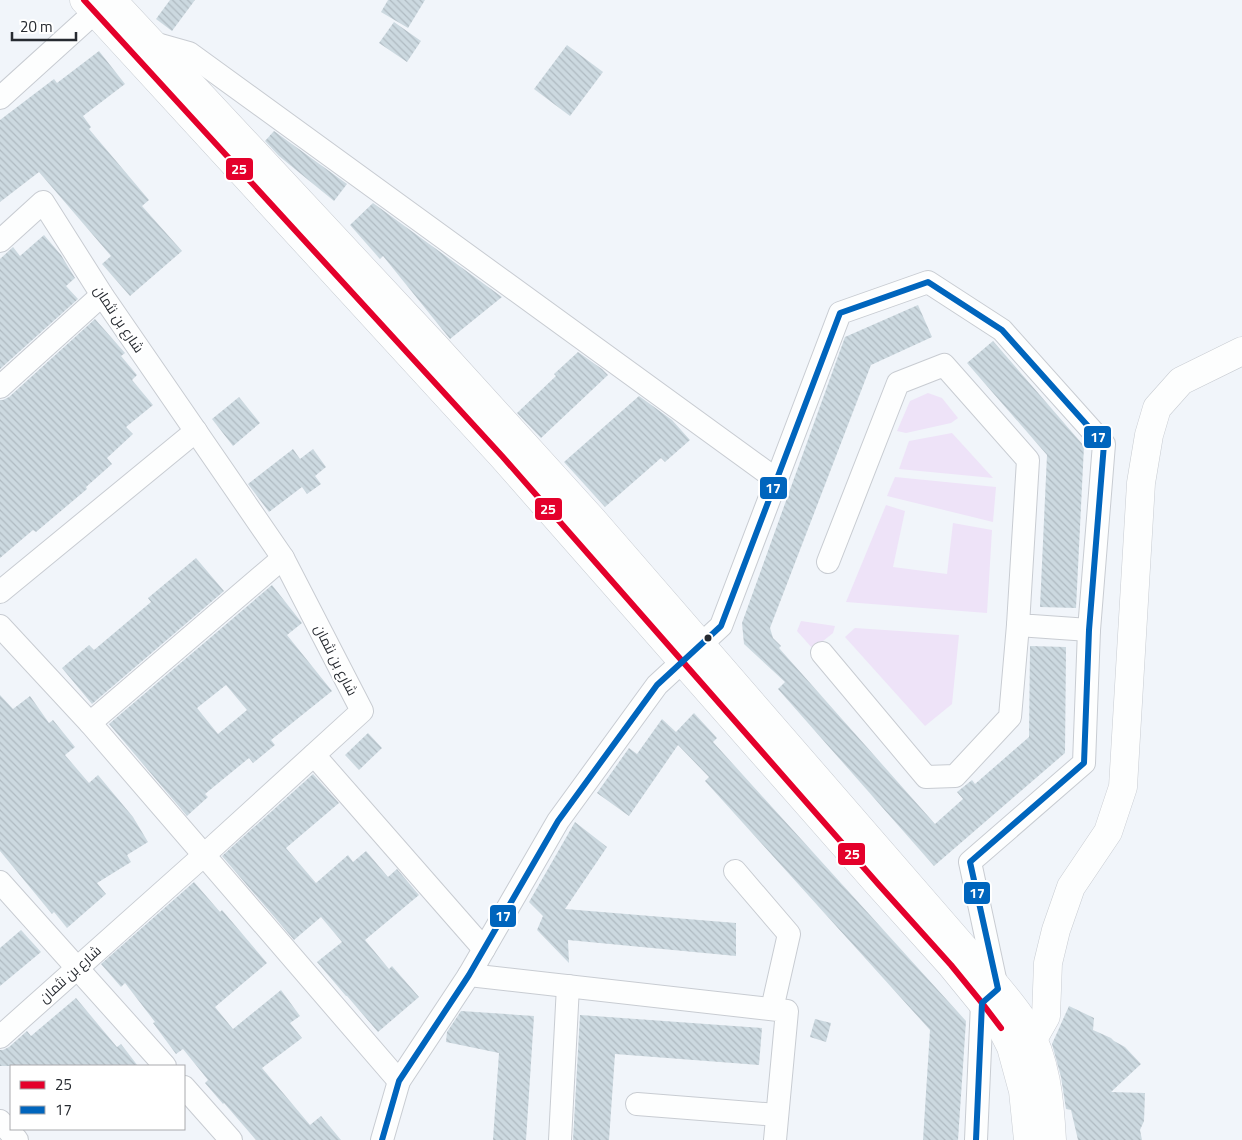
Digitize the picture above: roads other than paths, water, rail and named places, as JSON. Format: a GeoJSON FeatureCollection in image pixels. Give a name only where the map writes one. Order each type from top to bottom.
{"type":"FeatureCollection","features":[{"type":"Feature","properties":{"kind":"main road"},"geometry":{"type":"LineString","coordinates":[[101,3],[150,42],[435,346],[592,518],[692,653],[872,878],[951,966],[990,996],[1018,1014],[1033,1039],[1046,1081],[1052,1140]]}},
{"type":"Feature","properties":{"kind":"main road"},"geometry":{"type":"LineString","coordinates":[[101,3],[502,456],[692,653]]}},
{"type":"Feature","properties":{"kind":"main road"},"geometry":{"type":"LineString","coordinates":[[1015,1060],[1033,1039],[1046,1016],[1048,964],[1056,930],[1071,887],[1108,832],[1123,787],[1141,483],[1149,435],[1157,408],[1181,381],[1242,351]]}},
{"type":"Feature","properties":{"kind":"main road"},"geometry":{"type":"LineString","coordinates":[[990,996],[1015,1060],[1023,1091],[1028,1140]]}},
{"type":"Feature","properties":{"kind":"street"},"geometry":{"type":"LineString","coordinates":[[0,98],[101,3]]}},
{"type":"Feature","properties":{"kind":"street"},"geometry":{"type":"LineString","coordinates":[[150,42],[188,53],[776,480]]}},
{"type":"Feature","properties":{"kind":"street","name":"شارع بن نثمان"},"geometry":{"type":"LineString","coordinates":[[0,242],[44,202],[102,295],[283,558],[362,711],[204,856],[0,1037]]}},
{"type":"Feature","properties":{"kind":"street"},"geometry":{"type":"LineString","coordinates":[[382,1140],[399,1081],[469,975],[558,821],[657,685],[721,626],[840,312],[928,282],[1002,330],[1104,444],[1089,630],[1084,762],[970,862],[990,996],[976,1140]]}},
{"type":"Feature","properties":{"kind":"street"},"geometry":{"type":"LineString","coordinates":[[0,387],[102,295]]}},
{"type":"Feature","properties":{"kind":"street"},"geometry":{"type":"LineString","coordinates":[[822,654],[926,777],[955,776],[1010,717],[1028,460],[944,365],[898,384],[828,562]]}},
{"type":"Feature","properties":{"kind":"street"},"geometry":{"type":"LineString","coordinates":[[0,592],[196,430]]}},
{"type":"Feature","properties":{"kind":"street"},"geometry":{"type":"LineString","coordinates":[[90,723],[283,558]]}},
{"type":"Feature","properties":{"kind":"street"},"geometry":{"type":"LineString","coordinates":[[1018,624],[1089,630]]}},
{"type":"Feature","properties":{"kind":"street"},"geometry":{"type":"LineString","coordinates":[[0,626],[90,723],[399,1081]]}},
{"type":"Feature","properties":{"kind":"street"},"geometry":{"type":"LineString","coordinates":[[314,754],[484,949]]}},
{"type":"Feature","properties":{"kind":"street"},"geometry":{"type":"LineString","coordinates":[[736,871],[789,934],[772,1008]]}},
{"type":"Feature","properties":{"kind":"street"},"geometry":{"type":"LineString","coordinates":[[0,882],[164,1065]]}},
{"type":"Feature","properties":{"kind":"street"},"geometry":{"type":"LineString","coordinates":[[469,975],[788,1011],[775,1140]]}},
{"type":"Feature","properties":{"kind":"street"},"geometry":{"type":"LineString","coordinates":[[560,1140],[568,986]]}},
{"type":"Feature","properties":{"kind":"street"},"geometry":{"type":"LineString","coordinates":[[185,1088],[231,1140]]}},
{"type":"Feature","properties":{"kind":"street"},"geometry":{"type":"LineString","coordinates":[[637,1104],[777,1115]]}},
{"type":"Feature","properties":{"kind":"street"},"geometry":{"type":"LineString","coordinates":[[0,1121],[17,1140]]}}]}
